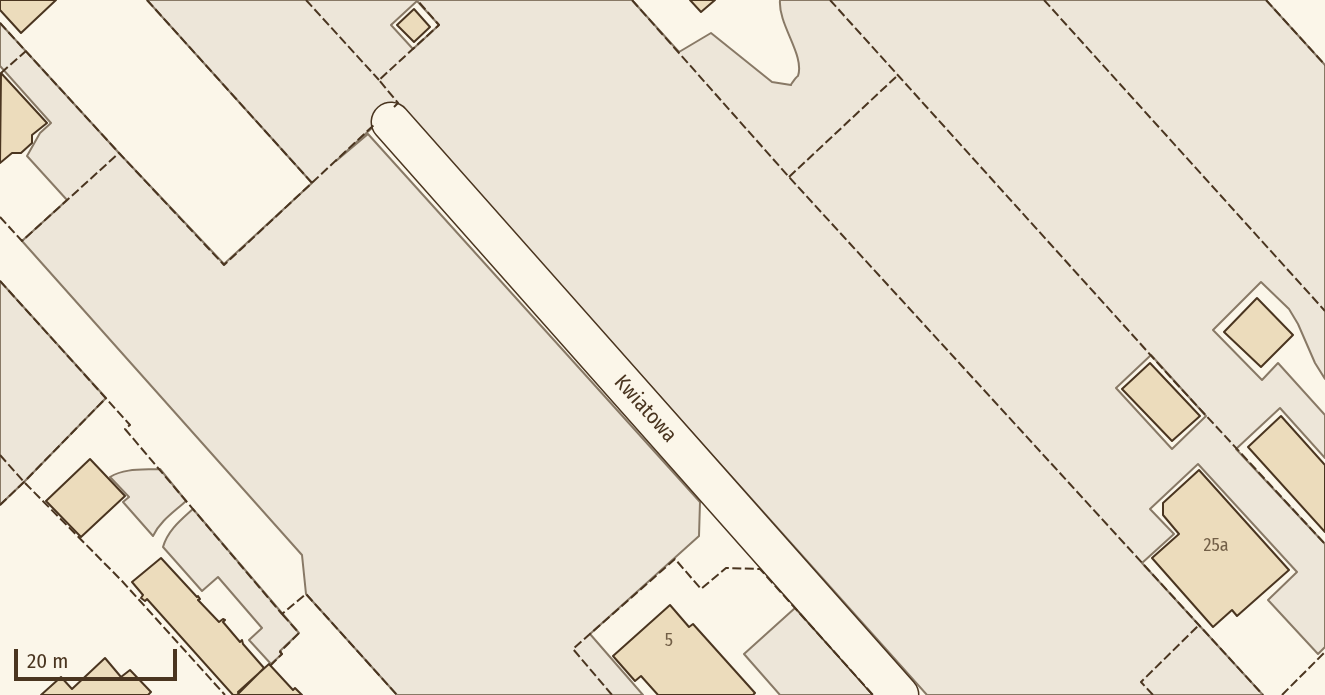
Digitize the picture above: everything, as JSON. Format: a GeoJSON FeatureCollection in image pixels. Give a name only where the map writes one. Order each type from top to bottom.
{"type":"FeatureCollection","features":[{"type":"Feature","properties":{"kind":"street","name":"Kwiatowa"},"geometry":{"type":"LineString","coordinates":[[391,122],[899,695]]}},
{"type":"Feature","properties":{"kind":"shaded area"},"geometry":{"type":"Polygon","coordinates":[[[147,0],[632,0],[679,52],[711,33],[772,82],[791,85],[798,76],[798,59],[780,10],[780,0],[1266,0],[1325,65],[1325,379],[1289,309],[1261,282],[1213,330],[1262,380],[1278,363],[1325,415],[1325,458],[1280,408],[1236,449],[1325,544],[1325,647],[1318,654],[1268,600],[1297,572],[1198,464],[1150,509],[1174,534],[1142,563],[1263,695],[927,695],[398,104],[336,161],[368,134],[700,502],[699,536],[590,634],[643,695],[397,695],[306,594],[302,555],[22,241],[67,200],[27,156],[40,133],[51,123],[0,66],[0,23],[224,264],[312,183],[147,0]],[[417,1],[391,25],[413,49],[439,25],[417,1]],[[1151,355],[1116,388],[1172,449],[1206,416],[1151,355]]]}},
{"type":"Feature","properties":{"kind":"shaded area"},"geometry":{"type":"Polygon","coordinates":[[[0,281],[106,398],[0,505],[0,281]]]}},
{"type":"Feature","properties":{"kind":"shaded area"},"geometry":{"type":"Polygon","coordinates":[[[160,469],[186,501],[163,521],[153,536],[123,502],[129,497],[110,477],[128,471],[160,469]]]}},
{"type":"Feature","properties":{"kind":"shaded area"},"geometry":{"type":"Polygon","coordinates":[[[193,509],[299,633],[271,664],[249,640],[262,628],[218,577],[202,591],[163,547],[172,530],[193,509]]]}},
{"type":"Feature","properties":{"kind":"shaded area"},"geometry":{"type":"Polygon","coordinates":[[[795,608],[873,695],[780,695],[744,654],[795,608]]]}},
{"type":"Feature","properties":{"kind":"building"},"geometry":{"type":"Polygon","coordinates":[[[0,0],[56,0],[21,33],[0,10],[0,0]]]}},
{"type":"Feature","properties":{"kind":"building"},"geometry":{"type":"Polygon","coordinates":[[[690,0],[715,0],[701,12],[690,0]]]}},
{"type":"Feature","properties":{"kind":"building"},"geometry":{"type":"Polygon","coordinates":[[[414,9],[430,27],[414,42],[397,25],[414,9]]]}},
{"type":"Feature","properties":{"kind":"building"},"geometry":{"type":"Polygon","coordinates":[[[1,73],[47,123],[32,135],[32,143],[21,153],[12,153],[0,163],[1,73]]]}},
{"type":"Feature","properties":{"kind":"building"},"geometry":{"type":"Polygon","coordinates":[[[1257,298],[1293,335],[1261,367],[1224,332],[1257,298]]]}},
{"type":"Feature","properties":{"kind":"building"},"geometry":{"type":"Polygon","coordinates":[[[1150,363],[1200,416],[1172,441],[1122,389],[1150,363]]]}},
{"type":"Feature","properties":{"kind":"building"},"geometry":{"type":"Polygon","coordinates":[[[1281,416],[1325,465],[1325,532],[1248,447],[1281,416]]]}},
{"type":"Feature","properties":{"kind":"building"},"geometry":{"type":"Polygon","coordinates":[[[90,459],[125,496],[81,537],[46,501],[90,459]]]}},
{"type":"Feature","properties":{"kind":"building"},"geometry":{"type":"Polygon","coordinates":[[[1199,470],[1289,570],[1237,616],[1232,610],[1213,627],[1152,558],[1179,534],[1163,515],[1163,503],[1199,470]]]}},
{"type":"Feature","properties":{"kind":"building"},"geometry":{"type":"Polygon","coordinates":[[[161,558],[219,622],[225,620],[223,622],[240,642],[242,640],[264,668],[237,695],[233,695],[147,599],[145,601],[141,598],[143,595],[132,582],[161,558]]]}},
{"type":"Feature","properties":{"kind":"building"},"geometry":{"type":"Polygon","coordinates":[[[670,605],[689,627],[693,624],[755,693],[753,695],[658,695],[641,676],[635,681],[613,656],[670,605]]]}},
{"type":"Feature","properties":{"kind":"building"},"geometry":{"type":"Polygon","coordinates":[[[105,658],[121,677],[130,670],[151,692],[148,695],[41,695],[61,677],[72,689],[105,658]]]}},
{"type":"Feature","properties":{"kind":"building"},"geometry":{"type":"Polygon","coordinates":[[[269,664],[293,690],[295,688],[302,695],[239,695],[238,692],[269,664]]]}},
{"type":"Feature","properties":{"kind":"fence"},"geometry":{"type":"LineString","coordinates":[[147,0],[312,183]]}},
{"type":"Feature","properties":{"kind":"fence"},"geometry":{"type":"LineString","coordinates":[[306,0],[379,80]]}},
{"type":"Feature","properties":{"kind":"fence"},"geometry":{"type":"LineString","coordinates":[[394,107],[398,103],[379,80],[439,25],[417,0]]}},
{"type":"Feature","properties":{"kind":"fence"},"geometry":{"type":"LineString","coordinates":[[632,0],[789,177],[1263,695]]}},
{"type":"Feature","properties":{"kind":"fence"},"geometry":{"type":"LineString","coordinates":[[830,0],[1325,544]]}},
{"type":"Feature","properties":{"kind":"fence"},"geometry":{"type":"LineString","coordinates":[[1044,0],[1325,311]]}},
{"type":"Feature","properties":{"kind":"fence"},"geometry":{"type":"LineString","coordinates":[[1266,0],[1325,65]]}},
{"type":"Feature","properties":{"kind":"fence"},"geometry":{"type":"LineString","coordinates":[[0,23],[119,153]]}},
{"type":"Feature","properties":{"kind":"fence"},"geometry":{"type":"LineString","coordinates":[[1,73],[26,51]]}},
{"type":"Feature","properties":{"kind":"fence"},"geometry":{"type":"LineString","coordinates":[[789,177],[898,75]]}},
{"type":"Feature","properties":{"kind":"fence"},"geometry":{"type":"LineString","coordinates":[[0,217],[22,241],[119,153],[224,265],[376,123]]}},
{"type":"Feature","properties":{"kind":"fence"},"geometry":{"type":"LineString","coordinates":[[0,281],[130,425],[125,429],[282,614],[306,594],[397,695]]}},
{"type":"Feature","properties":{"kind":"fence"},"geometry":{"type":"LineString","coordinates":[[0,505],[106,398]]}},
{"type":"Feature","properties":{"kind":"fence"},"geometry":{"type":"LineString","coordinates":[[0,455],[122,581],[225,695]]}},
{"type":"Feature","properties":{"kind":"fence"},"geometry":{"type":"LineString","coordinates":[[612,695],[573,649],[675,559],[701,589],[726,568],[760,569],[873,695]]}},
{"type":"Feature","properties":{"kind":"fence"},"geometry":{"type":"LineString","coordinates":[[270,666],[299,633],[282,614]]}},
{"type":"Feature","properties":{"kind":"fence"},"geometry":{"type":"LineString","coordinates":[[1153,695],[1141,682],[1199,625]]}},
{"type":"Feature","properties":{"kind":"fence"},"geometry":{"type":"LineString","coordinates":[[1282,695],[1325,652]]}}]}
